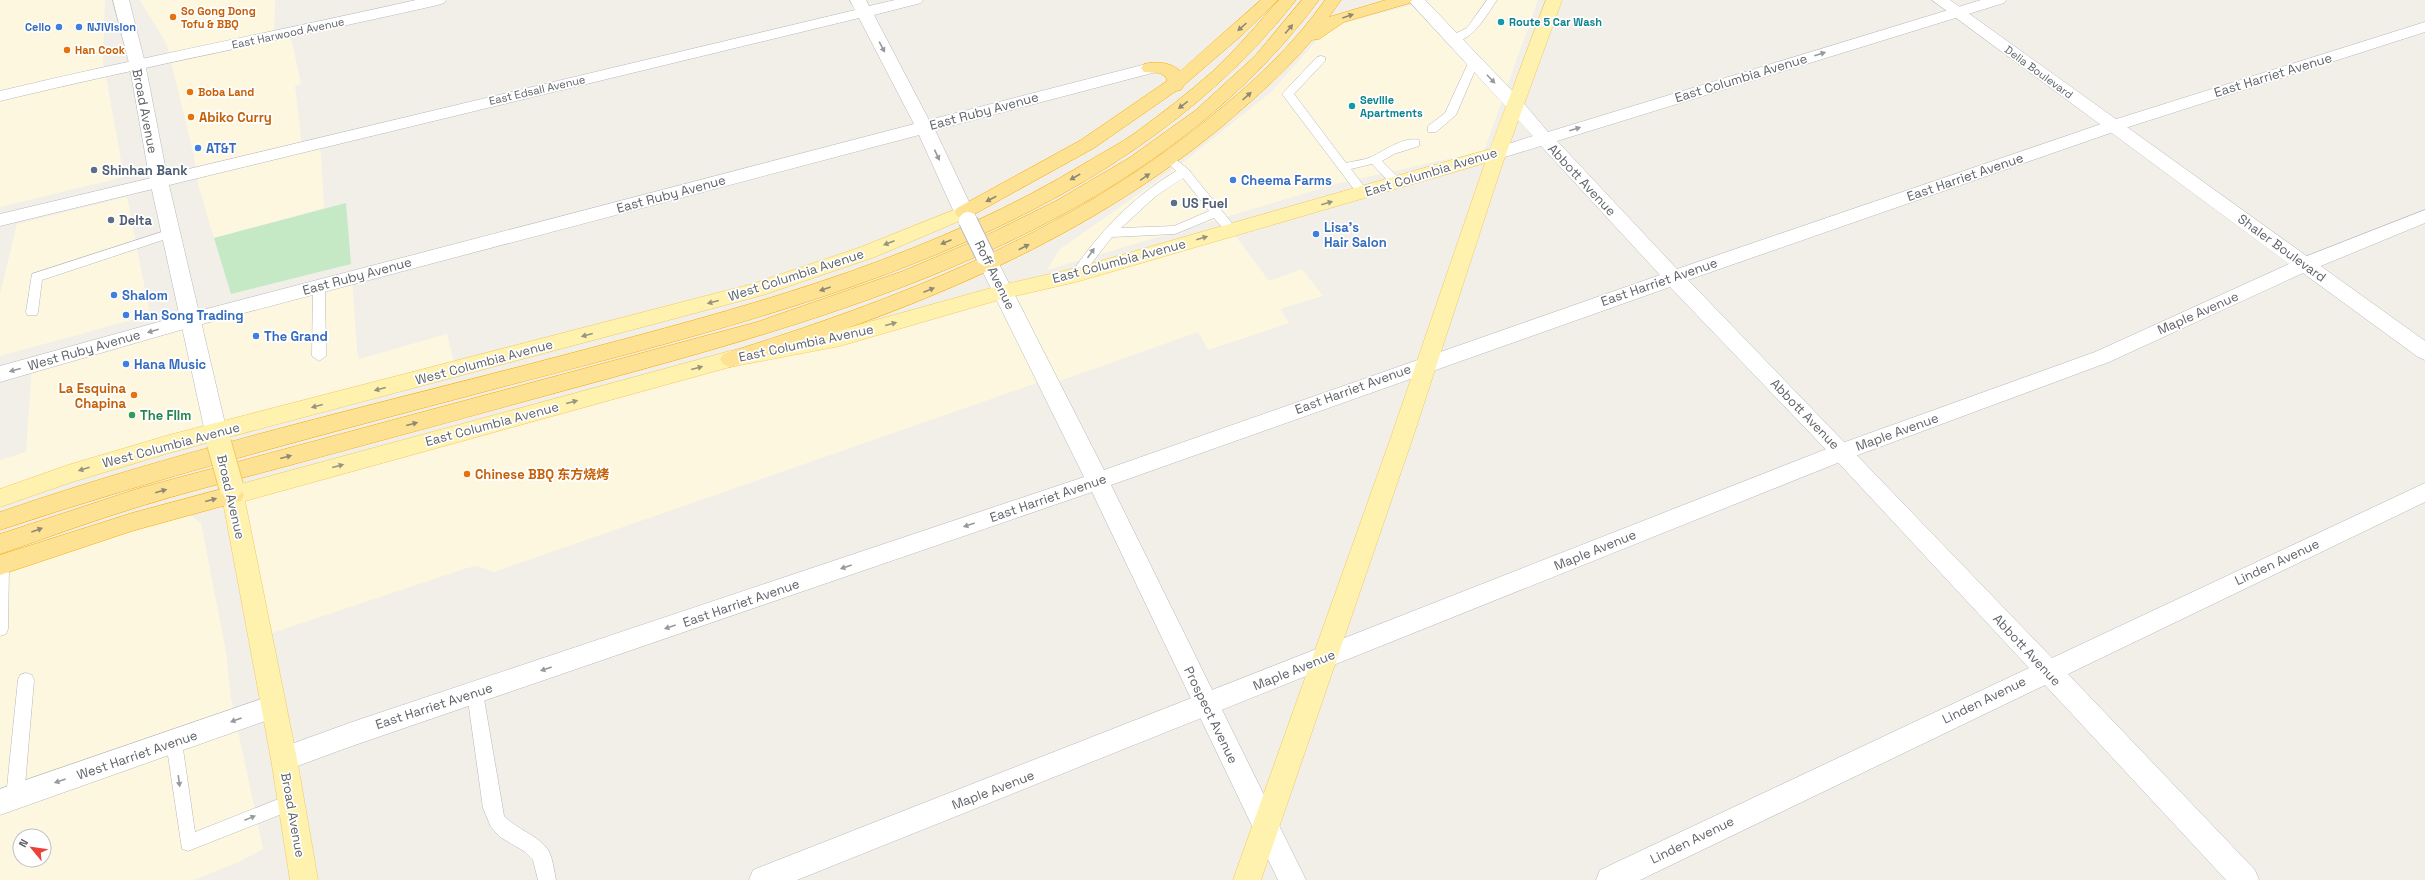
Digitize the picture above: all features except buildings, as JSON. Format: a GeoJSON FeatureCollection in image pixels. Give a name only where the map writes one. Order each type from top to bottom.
{"type":"FeatureCollection","features":[{"type":"Feature","properties":{"kind":"highway"},"geometry":{"type":"LineString","coordinates":[[966,217],[1071,156],[1122,124],[1175,86],[1270,0]]}},
{"type":"Feature","properties":{"kind":"highway"},"geometry":{"type":"LineString","coordinates":[[0,522],[155,472],[735,317],[838,285],[915,255],[981,226],[1043,195],[1099,163],[1149,130],[1192,97],[1230,64],[1263,31],[1288,0]]}},
{"type":"Feature","properties":{"kind":"highway"},"geometry":{"type":"LineString","coordinates":[[0,558],[148,495],[761,329],[840,304],[913,276],[980,247],[1044,214],[1102,182],[1154,148],[1232,87],[1274,47],[1311,0]]}},
{"type":"Feature","properties":{"kind":"highway"},"geometry":{"type":"LineString","coordinates":[[730,359],[874,312],[1082,216],[1177,166],[1234,107],[1292,51],[1315,25],[1333,0]]}},
{"type":"Feature","properties":{"kind":"highway"},"geometry":{"type":"LineString","coordinates":[[1292,51],[1320,29],[1338,19],[1404,0]]}},
{"type":"Feature","properties":{"kind":"highway"},"geometry":{"type":"LineString","coordinates":[[1150,68],[1164,68],[1173,73],[1176,79],[1175,86]]}},
{"type":"Feature","properties":{"kind":"highway"},"geometry":{"type":"LineString","coordinates":[[0,558],[126,524],[232,490]]}},
{"type":"Feature","properties":{"kind":"main road"},"geometry":{"type":"LineString","coordinates":[[1247,880],[1267,828],[1515,104],[1554,0]]}},
{"type":"Feature","properties":{"kind":"main road","name":"East Columbia Avenue"},"geometry":{"type":"LineString","coordinates":[[232,490],[730,359],[840,338],[1002,292],[1076,274],[1363,193],[1498,153]]}},
{"type":"Feature","properties":{"kind":"main road","name":"West Columbia Avenue"},"geometry":{"type":"LineString","coordinates":[[0,498],[104,463],[217,438],[756,290],[966,217]]}},
{"type":"Feature","properties":{"kind":"main road","name":"Broad Avenue"},"geometry":{"type":"LineString","coordinates":[[217,438],[232,490],[284,759],[304,880]]}},
{"type":"Feature","properties":{"kind":"street","name":"Broad Avenue"},"geometry":{"type":"LineString","coordinates":[[121,0],[137,63],[158,181],[217,438]]}},
{"type":"Feature","properties":{"kind":"street","name":"East Harwood Avenue"},"geometry":{"type":"LineString","coordinates":[[0,96],[137,63],[246,43],[438,0]]}},
{"type":"Feature","properties":{"kind":"street","name":"East Edsall Avenue"},"geometry":{"type":"LineString","coordinates":[[0,220],[861,6],[915,0]]}},
{"type":"Feature","properties":{"kind":"street","name":"Abbott Avenue"},"geometry":{"type":"LineString","coordinates":[[1416,0],[1515,104],[1544,138],[1673,277],[1842,452],[2046,671],[2245,880]]}},
{"type":"Feature","properties":{"kind":"street","name":"Delia Boulevard"},"geometry":{"type":"LineString","coordinates":[[1940,0],[2139,144]]}},
{"type":"Feature","properties":{"kind":"street","name":"East Columbia Avenue"},"geometry":{"type":"LineString","coordinates":[[1498,153],[1998,0]]}},
{"type":"Feature","properties":{"kind":"street","name":"Roff Avenue"},"geometry":{"type":"LineString","coordinates":[[861,6],[924,127],[1002,292],[1051,384],[1130,551]]}},
{"type":"Feature","properties":{"kind":"street","name":"East Harriet Avenue"},"geometry":{"type":"LineString","coordinates":[[284,759],[352,734],[1098,481],[1673,277],[2113,126],[2425,27]]}},
{"type":"Feature","properties":{"kind":"street","name":"East Ruby Avenue"},"geometry":{"type":"LineString","coordinates":[[191,320],[1150,68]]}},
{"type":"Feature","properties":{"kind":"street","name":"Shaler Boulevard"},"geometry":{"type":"LineString","coordinates":[[2139,144],[2425,352]]}},
{"type":"Feature","properties":{"kind":"street","name":"Maple Avenue"},"geometry":{"type":"LineString","coordinates":[[763,880],[1842,452],[2102,357],[2304,264],[2425,216]]}},
{"type":"Feature","properties":{"kind":"street","name":"West Ruby Avenue"},"geometry":{"type":"LineString","coordinates":[[0,374],[191,320]]}},
{"type":"Feature","properties":{"kind":"street","name":"Linden Avenue"},"geometry":{"type":"LineString","coordinates":[[1610,880],[2046,671],[2425,492]]}},
{"type":"Feature","properties":{"kind":"street","name":"Prospect Avenue"},"geometry":{"type":"LineString","coordinates":[[1130,551],[1292,880]]}},
{"type":"Feature","properties":{"kind":"street","name":"West Harriet Avenue"},"geometry":{"type":"LineString","coordinates":[[8,799],[273,707]]}},
{"type":"Feature","properties":{"kind":"lane"},"geometry":{"type":"LineString","coordinates":[[1452,39],[1471,30],[1492,0]]}},
{"type":"Feature","properties":{"kind":"lane"},"geometry":{"type":"LineString","coordinates":[[1321,59],[1288,94],[1363,193]]}},
{"type":"Feature","properties":{"kind":"lane"},"geometry":{"type":"LineString","coordinates":[[1432,129],[1450,115],[1474,60]]}},
{"type":"Feature","properties":{"kind":"lane"},"geometry":{"type":"LineString","coordinates":[[1343,167],[1374,160],[1390,152],[1415,143]]}},
{"type":"Feature","properties":{"kind":"lane"},"geometry":{"type":"LineString","coordinates":[[1374,160],[1397,183]]}},
{"type":"Feature","properties":{"kind":"lane"},"geometry":{"type":"LineString","coordinates":[[1076,274],[1094,248],[1108,233],[1135,205],[1177,166],[1231,230]]}},
{"type":"Feature","properties":{"kind":"lane"},"geometry":{"type":"LineString","coordinates":[[1108,233],[1137,230],[1175,230],[1217,212]]}},
{"type":"Feature","properties":{"kind":"lane"},"geometry":{"type":"LineString","coordinates":[[32,312],[36,277],[171,233]]}},
{"type":"Feature","properties":{"kind":"lane"},"geometry":{"type":"LineString","coordinates":[[319,286],[319,356]]}},
{"type":"Feature","properties":{"kind":"lane"},"geometry":{"type":"LineString","coordinates":[[0,558],[0,629]]}},
{"type":"Feature","properties":{"kind":"lane"},"geometry":{"type":"LineString","coordinates":[[8,799],[26,680]]}},
{"type":"Feature","properties":{"kind":"lane"},"geometry":{"type":"LineString","coordinates":[[475,693],[492,808],[497,821],[506,831],[530,845],[541,855],[547,880]]}},
{"type":"Feature","properties":{"kind":"lane"},"geometry":{"type":"LineString","coordinates":[[174,742],[188,843],[291,802]]}},
{"type":"Feature","properties":{"kind":"shaded area"},"geometry":{"type":"Polygon","coordinates":[[[0,0],[105,0],[103,60],[124,177],[0,207],[0,0]]]}},
{"type":"Feature","properties":{"kind":"shaded area"},"geometry":{"type":"Polygon","coordinates":[[[140,0],[275,0],[274,36],[290,33],[301,84],[295,86],[302,147],[320,142],[324,208],[214,238],[199,188],[194,156],[167,45],[140,0]]]}},
{"type":"Feature","properties":{"kind":"shaded area"},"geometry":{"type":"Polygon","coordinates":[[[1430,0],[1538,0],[1484,151],[1340,183],[1047,270],[1060,249],[1180,165],[1271,92],[1324,32],[1334,26],[1430,0]]]}},
{"type":"Feature","properties":{"kind":"shaded area"},"geometry":{"type":"Polygon","coordinates":[[[127,197],[150,315],[0,356],[0,294],[17,224],[127,197]]]}},
{"type":"Feature","properties":{"kind":"shaded area"},"geometry":{"type":"Polygon","coordinates":[[[1231,230],[1269,281],[1302,269],[1323,296],[1280,309],[1289,323],[1208,350],[1198,332],[1051,384],[1048,379],[494,572],[477,566],[467,568],[260,637],[233,495],[1231,230]]]}},
{"type":"Feature","properties":{"kind":"shaded area"},"geometry":{"type":"Polygon","coordinates":[[[352,278],[357,351],[359,359],[447,334],[456,369],[0,498],[0,460],[26,452],[32,365],[352,278]]]}},
{"type":"Feature","properties":{"kind":"shaded area"},"geometry":{"type":"Polygon","coordinates":[[[190,515],[201,523],[226,652],[231,698],[263,849],[241,861],[193,880],[0,880],[0,575],[110,537],[190,515]]]}},
{"type":"Feature","properties":{"kind":"green space"},"geometry":{"type":"Polygon","coordinates":[[[346,203],[351,264],[231,294],[214,238],[346,203]]]}},
{"type":"Feature","properties":{"kind":"place","name":"So Gong Dong Tofu & BBQ"},"geometry":{"type":"Point","coordinates":[173,17]}},
{"type":"Feature","properties":{"kind":"place","name":"Route 5 Car Wash"},"geometry":{"type":"Point","coordinates":[1501,22]}},
{"type":"Feature","properties":{"kind":"place","name":"Cello"},"geometry":{"type":"Point","coordinates":[59,27]}},
{"type":"Feature","properties":{"kind":"place","name":"NJIVision"},"geometry":{"type":"Point","coordinates":[79,27]}},
{"type":"Feature","properties":{"kind":"place","name":"Han Cook"},"geometry":{"type":"Point","coordinates":[67,50]}},
{"type":"Feature","properties":{"kind":"place","name":"Boba Land"},"geometry":{"type":"Point","coordinates":[190,92]}},
{"type":"Feature","properties":{"kind":"place","name":"Seville Apartments"},"geometry":{"type":"Point","coordinates":[1352,106]}},
{"type":"Feature","properties":{"kind":"place","name":"Abiko Curry"},"geometry":{"type":"Point","coordinates":[191,117]}},
{"type":"Feature","properties":{"kind":"place","name":"AT&T"},"geometry":{"type":"Point","coordinates":[198,148]}},
{"type":"Feature","properties":{"kind":"place","name":"Shinhan Bank"},"geometry":{"type":"Point","coordinates":[94,170]}},
{"type":"Feature","properties":{"kind":"place","name":"Cheema Farms"},"geometry":{"type":"Point","coordinates":[1233,180]}},
{"type":"Feature","properties":{"kind":"place","name":"US Fuel"},"geometry":{"type":"Point","coordinates":[1174,203]}},
{"type":"Feature","properties":{"kind":"place","name":"Delta"},"geometry":{"type":"Point","coordinates":[111,220]}},
{"type":"Feature","properties":{"kind":"place","name":"Lisa's Hair Salon"},"geometry":{"type":"Point","coordinates":[1316,234]}},
{"type":"Feature","properties":{"kind":"place","name":"Shalom"},"geometry":{"type":"Point","coordinates":[114,295]}},
{"type":"Feature","properties":{"kind":"place","name":"Han Song Trading"},"geometry":{"type":"Point","coordinates":[126,315]}},
{"type":"Feature","properties":{"kind":"place","name":"The Grand"},"geometry":{"type":"Point","coordinates":[256,336]}},
{"type":"Feature","properties":{"kind":"place","name":"Hana Music"},"geometry":{"type":"Point","coordinates":[126,364]}},
{"type":"Feature","properties":{"kind":"place","name":"La Esquina Chapina"},"geometry":{"type":"Point","coordinates":[134,395]}},
{"type":"Feature","properties":{"kind":"place","name":"The FIlm"},"geometry":{"type":"Point","coordinates":[132,415]}},
{"type":"Feature","properties":{"kind":"place","name":"Chinese BBQ 东方烧烤"},"geometry":{"type":"Point","coordinates":[467,474]}}]}
